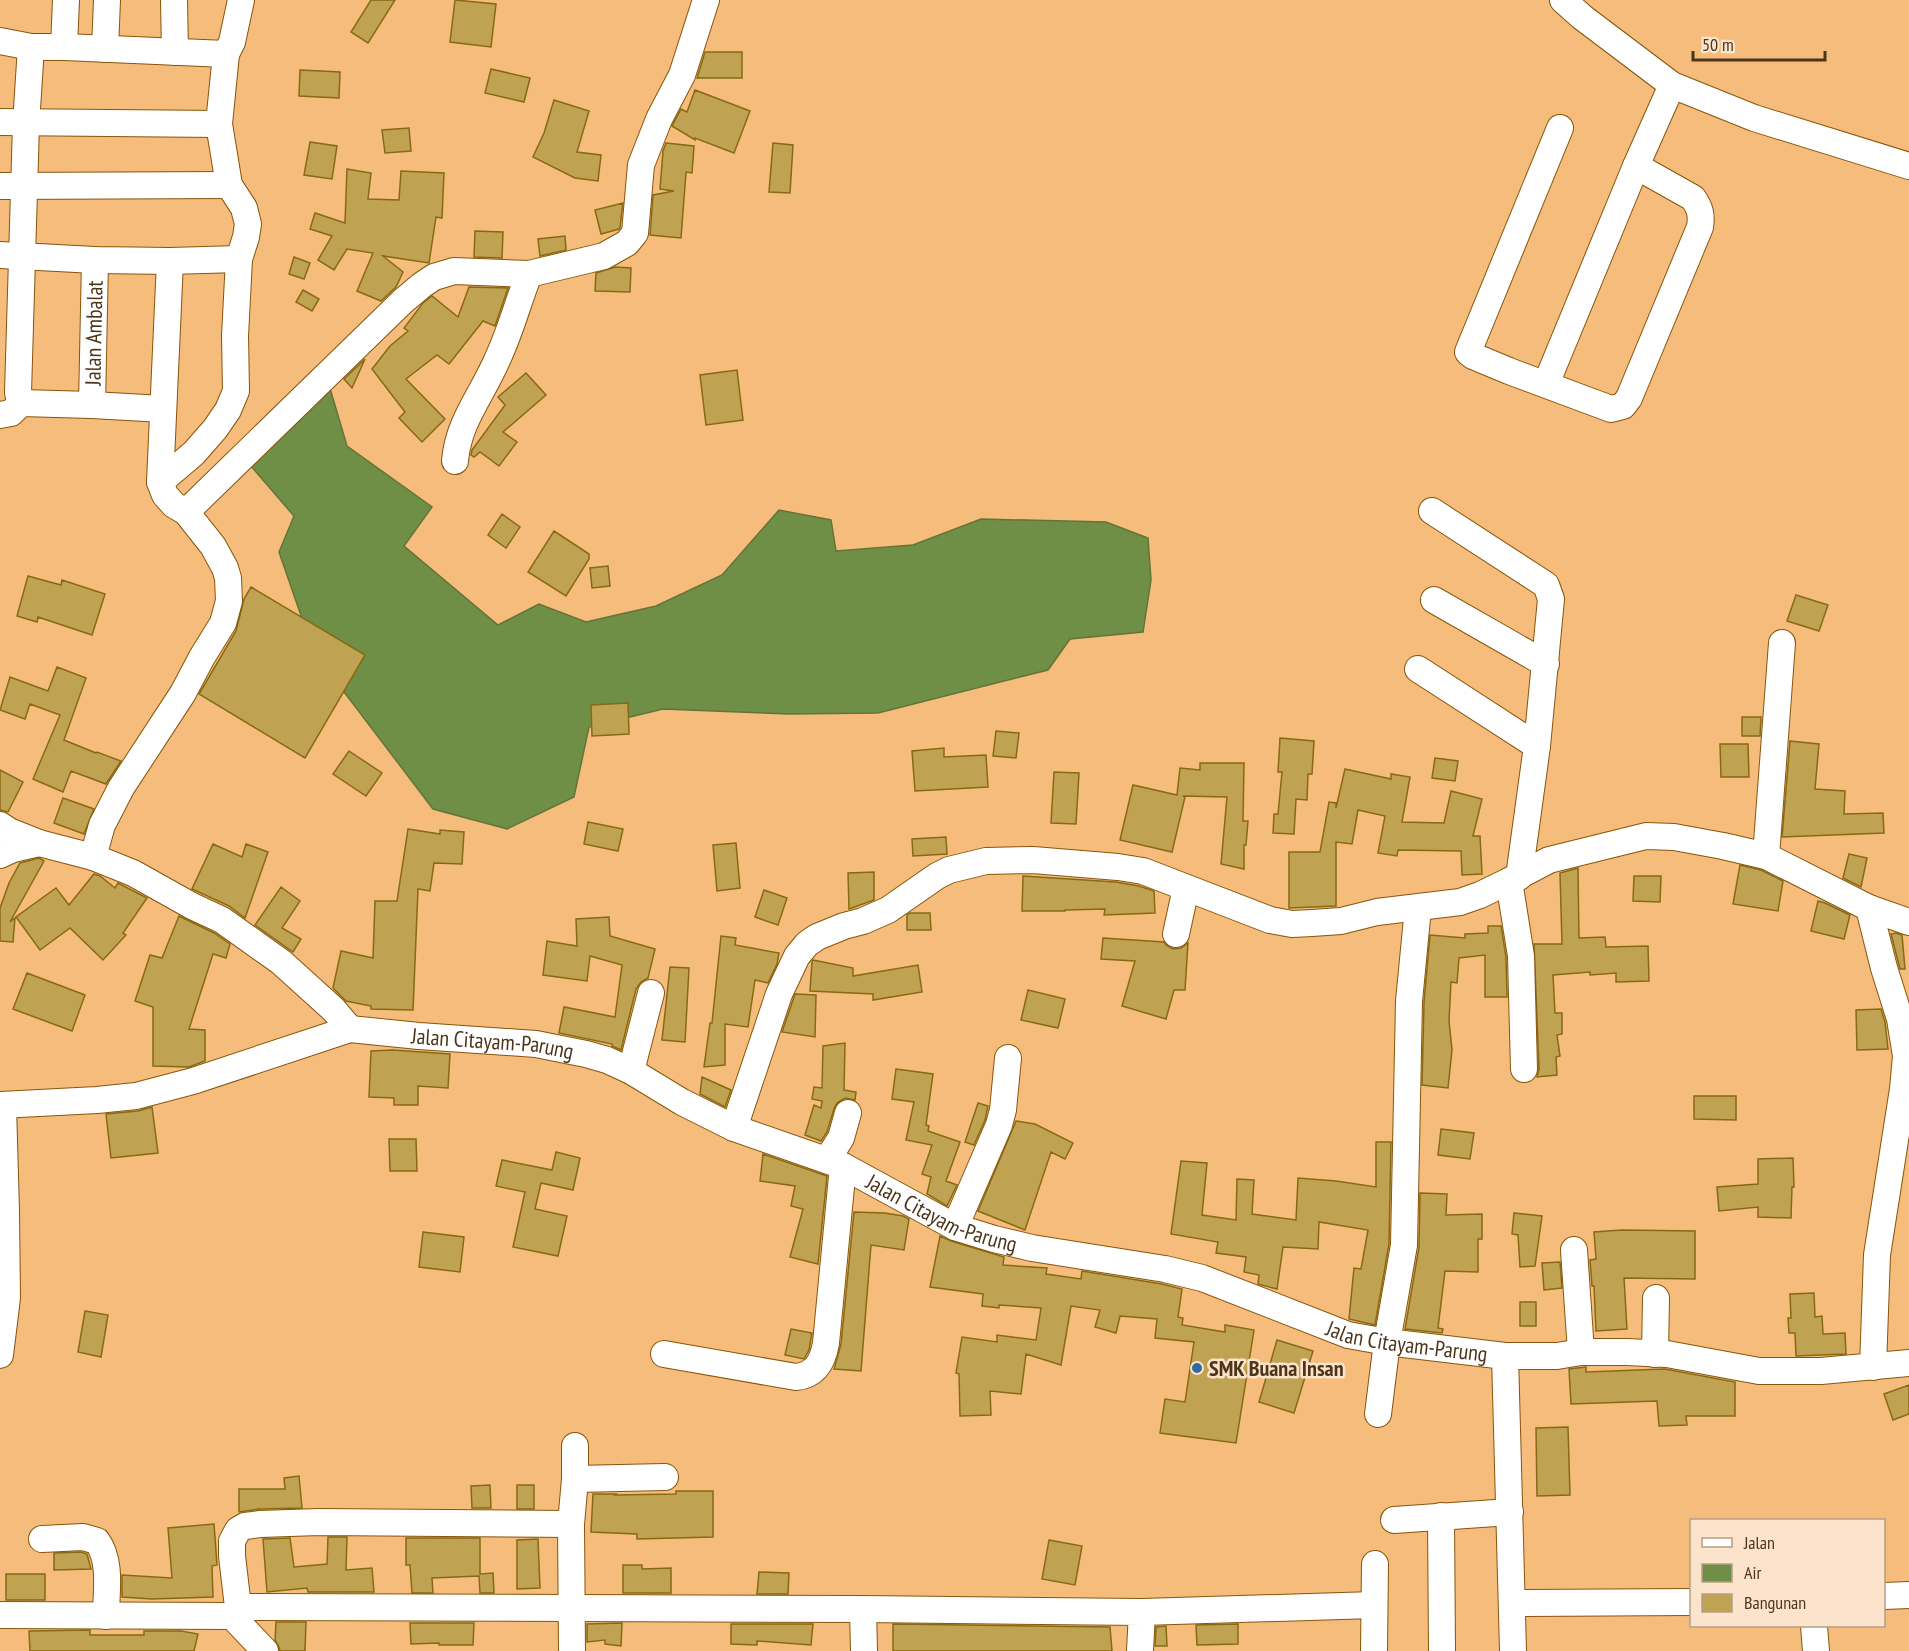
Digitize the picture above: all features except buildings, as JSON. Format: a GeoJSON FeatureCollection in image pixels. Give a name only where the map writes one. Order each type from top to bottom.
{"type":"FeatureCollection","features":[{"type":"Feature","properties":{"kind":"street"},"geometry":{"type":"LineString","coordinates":[[64,47],[66,0]]}},
{"type":"Feature","properties":{"kind":"street"},"geometry":{"type":"LineString","coordinates":[[105,49],[107,0]]}},
{"type":"Feature","properties":{"kind":"street"},"geometry":{"type":"LineString","coordinates":[[174,0],[175,52]]}},
{"type":"Feature","properties":{"kind":"street"},"geometry":{"type":"LineString","coordinates":[[160,482],[206,440],[222,418],[236,391],[235,336],[239,259],[248,224],[244,208],[229,185],[219,124],[226,54],[232,42],[241,0]]}},
{"type":"Feature","properties":{"kind":"street"},"geometry":{"type":"LineString","coordinates":[[186,512],[422,285],[434,277],[454,271],[529,274],[604,256],[627,243],[635,233],[641,165],[659,119],[682,75],[706,0]]}},
{"type":"Feature","properties":{"kind":"street"},"geometry":{"type":"LineString","coordinates":[[1563,0],[1672,85],[1754,118],[1909,166]]}},
{"type":"Feature","properties":{"kind":"street"},"geometry":{"type":"LineString","coordinates":[[0,41],[30,47],[226,54]]}},
{"type":"Feature","properties":{"kind":"street"},"geometry":{"type":"LineString","coordinates":[[30,47],[26,124],[12,186],[11,256],[18,393],[10,409],[92,405],[163,409]]}},
{"type":"Feature","properties":{"kind":"street"},"geometry":{"type":"LineString","coordinates":[[1546,384],[1672,85]]}},
{"type":"Feature","properties":{"kind":"street"},"geometry":{"type":"LineString","coordinates":[[0,122],[219,124]]}},
{"type":"Feature","properties":{"kind":"street"},"geometry":{"type":"LineString","coordinates":[[1560,128],[1468,352],[1509,371],[1611,409],[1623,406],[1629,398],[1669,305],[1702,217],[1693,198],[1636,166]]}},
{"type":"Feature","properties":{"kind":"street"},"geometry":{"type":"LineString","coordinates":[[12,186],[229,185]]}},
{"type":"Feature","properties":{"kind":"street"},"geometry":{"type":"LineString","coordinates":[[11,256],[170,261],[239,259]]}},
{"type":"Feature","properties":{"kind":"street","name":"Jalan Ambalat"},"geometry":{"type":"LineString","coordinates":[[92,405],[95,260]]}},
{"type":"Feature","properties":{"kind":"street"},"geometry":{"type":"LineString","coordinates":[[93,857],[102,825],[121,788],[183,693],[223,623],[229,601],[228,578],[213,546],[186,512],[174,505],[165,495],[160,482],[170,261]]}},
{"type":"Feature","properties":{"kind":"street"},"geometry":{"type":"LineString","coordinates":[[455,461],[461,429],[498,360],[529,274]]}},
{"type":"Feature","properties":{"kind":"street"},"geometry":{"type":"LineString","coordinates":[[1432,511],[1546,585],[1551,599],[1537,746],[1514,879],[1521,956],[1524,1069]]}},
{"type":"Feature","properties":{"kind":"street"},"geometry":{"type":"LineString","coordinates":[[1434,600],[1546,663]]}},
{"type":"Feature","properties":{"kind":"street"},"geometry":{"type":"LineString","coordinates":[[1766,856],[1782,643]]}},
{"type":"Feature","properties":{"kind":"street"},"geometry":{"type":"LineString","coordinates":[[1418,669],[1537,746]]}},
{"type":"Feature","properties":{"kind":"street"},"geometry":{"type":"LineString","coordinates":[[0,825],[39,843],[93,857],[133,873],[222,920],[281,962],[334,1010],[350,1029]]}},
{"type":"Feature","properties":{"kind":"street"},"geometry":{"type":"LineString","coordinates":[[734,1128],[778,994],[797,956],[807,944],[817,937],[888,910],[943,873],[986,861],[1032,860],[1143,871],[1269,920],[1292,924],[1341,921],[1377,912],[1460,902],[1514,879],[1549,860],[1646,836],[1674,837],[1766,856],[1869,908],[1909,922]]}},
{"type":"Feature","properties":{"kind":"street"},"geometry":{"type":"LineString","coordinates":[[0,855],[13,849],[39,843]]}},
{"type":"Feature","properties":{"kind":"street"},"geometry":{"type":"LineString","coordinates":[[1176,934],[1186,888]]}},
{"type":"Feature","properties":{"kind":"street"},"geometry":{"type":"LineString","coordinates":[[1378,1414],[1387,1342],[1404,1245],[1409,1001],[1418,908]]}},
{"type":"Feature","properties":{"kind":"street"},"geometry":{"type":"LineString","coordinates":[[1869,908],[1900,1019],[1905,1056],[1903,1089],[1877,1255],[1873,1367]]}},
{"type":"Feature","properties":{"kind":"street"},"geometry":{"type":"LineString","coordinates":[[631,1071],[651,993]]}},
{"type":"Feature","properties":{"kind":"street","name":"Jalan Citayam-Parung"},"geometry":{"type":"LineString","coordinates":[[2,1105],[136,1096],[192,1081],[350,1029],[536,1044],[607,1060],[734,1128],[835,1163],[955,1227],[1032,1248],[1165,1269],[1202,1278],[1348,1335],[1387,1342],[1511,1356],[1557,1356],[1581,1352],[1655,1353],[1759,1371],[1821,1371],[1909,1363]]}},
{"type":"Feature","properties":{"kind":"street"},"geometry":{"type":"LineString","coordinates":[[955,1227],[999,1125],[1003,1110],[1008,1058]]}},
{"type":"Feature","properties":{"kind":"street"},"geometry":{"type":"LineString","coordinates":[[0,1355],[6,1298],[2,1105]]}},
{"type":"Feature","properties":{"kind":"street"},"geometry":{"type":"LineString","coordinates":[[664,1354],[796,1377],[805,1376],[814,1371],[824,1356],[826,1343],[835,1163],[848,1113]]}},
{"type":"Feature","properties":{"kind":"street"},"geometry":{"type":"LineString","coordinates":[[1574,1250],[1581,1352]]}},
{"type":"Feature","properties":{"kind":"street"},"geometry":{"type":"LineString","coordinates":[[1655,1353],[1656,1298]]}},
{"type":"Feature","properties":{"kind":"street"},"geometry":{"type":"LineString","coordinates":[[1511,1356],[1510,1523],[1513,1651]]}},
{"type":"Feature","properties":{"kind":"street"},"geometry":{"type":"LineString","coordinates":[[572,1651],[571,1524],[575,1446]]}},
{"type":"Feature","properties":{"kind":"street"},"geometry":{"type":"LineString","coordinates":[[575,1479],[665,1477]]}},
{"type":"Feature","properties":{"kind":"street"},"geometry":{"type":"LineString","coordinates":[[1394,1520],[1441,1516],[1510,1523]]}},
{"type":"Feature","properties":{"kind":"street"},"geometry":{"type":"LineString","coordinates":[[1441,1516],[1442,1651]]}},
{"type":"Feature","properties":{"kind":"street"},"geometry":{"type":"LineString","coordinates":[[265,1651],[235,1612],[232,1541],[238,1530],[245,1526],[319,1522],[571,1524]]}},
{"type":"Feature","properties":{"kind":"street"},"geometry":{"type":"LineString","coordinates":[[42,1539],[83,1537],[98,1541],[106,1560],[106,1616]]}},
{"type":"Feature","properties":{"kind":"street"},"geometry":{"type":"LineString","coordinates":[[1374,1651],[1375,1564]]}},
{"type":"Feature","properties":{"kind":"street"},"geometry":{"type":"LineString","coordinates":[[1885,1596],[1909,1595]]}},
{"type":"Feature","properties":{"kind":"street"},"geometry":{"type":"LineString","coordinates":[[1512,1603],[1690,1602]]}},
{"type":"Feature","properties":{"kind":"street"},"geometry":{"type":"LineString","coordinates":[[0,1615],[106,1616],[384,1608],[571,1607],[1142,1612],[1374,1605]]}},
{"type":"Feature","properties":{"kind":"street"},"geometry":{"type":"LineString","coordinates":[[863,1610],[864,1651]]}},
{"type":"Feature","properties":{"kind":"street"},"geometry":{"type":"LineString","coordinates":[[1140,1651],[1142,1612]]}},
{"type":"Feature","properties":{"kind":"street"},"geometry":{"type":"LineString","coordinates":[[1814,1627],[1816,1651]]}},
{"type":"Feature","properties":{"kind":"water"},"geometry":{"type":"Polygon","coordinates":[[[329,385],[347,446],[432,507],[404,546],[498,625],[539,604],[586,622],[656,606],[722,575],[779,510],[831,520],[836,551],[913,545],[981,519],[1106,522],[1148,538],[1151,580],[1143,632],[1070,639],[1048,670],[878,713],[789,714],[663,709],[589,727],[574,797],[507,829],[433,809],[335,680],[307,633],[279,552],[294,516],[250,465],[329,385]]]}},
{"type":"Feature","properties":{"kind":"place","name":"SMK Buana Insan"},"geometry":{"type":"Point","coordinates":[1197,1368]}}]}
